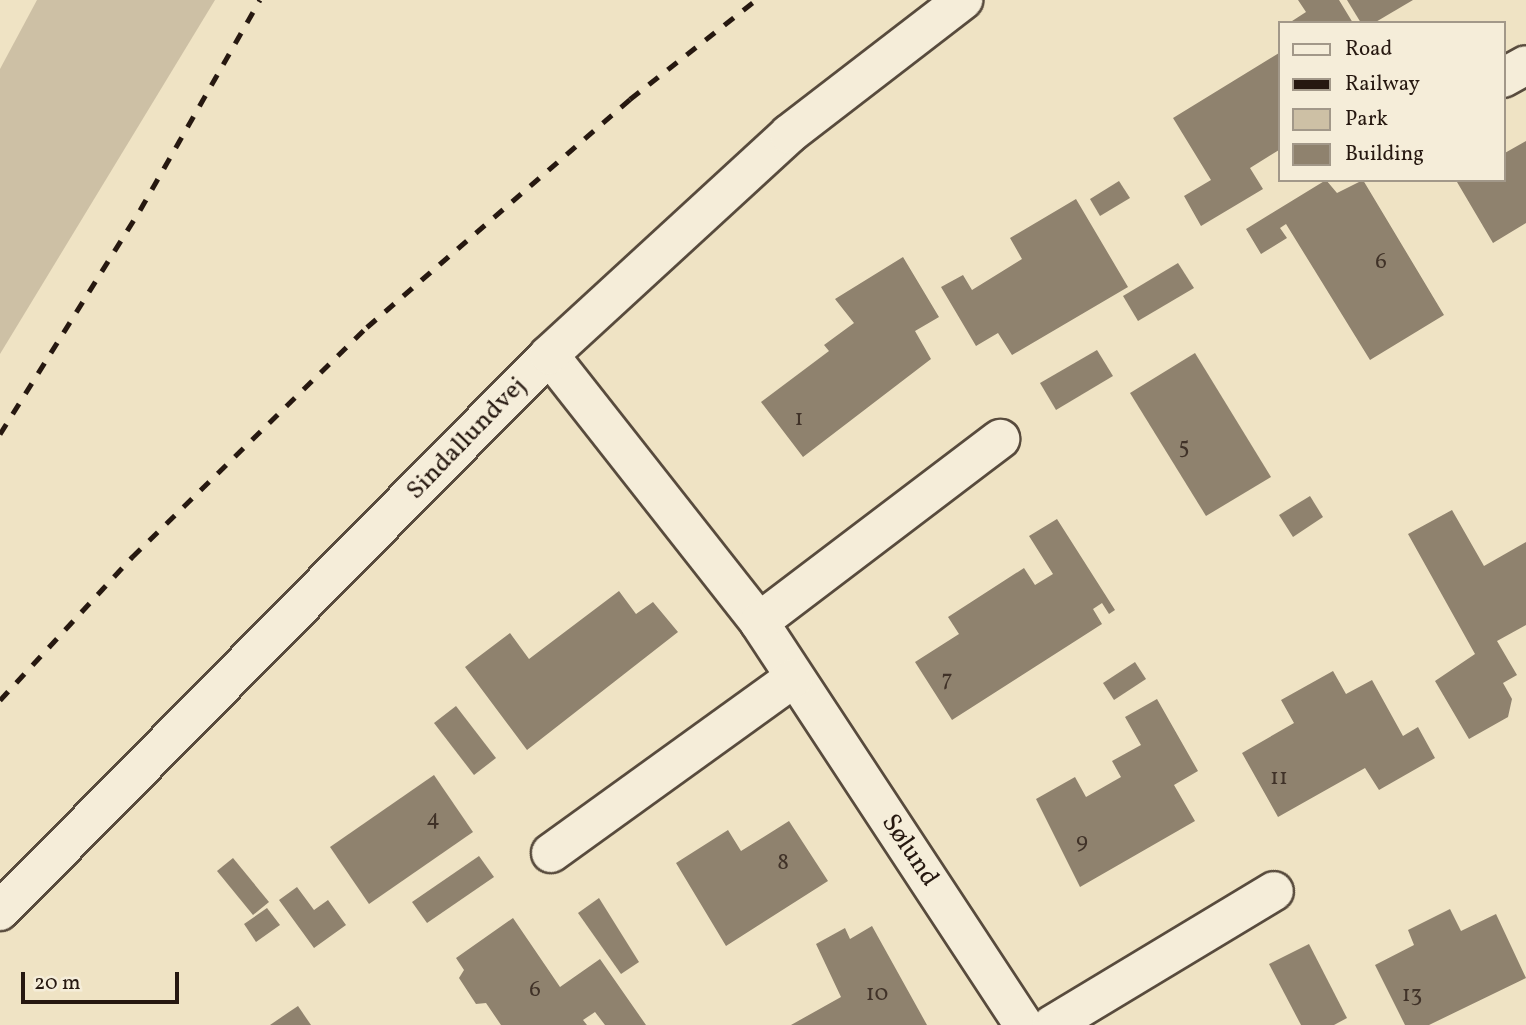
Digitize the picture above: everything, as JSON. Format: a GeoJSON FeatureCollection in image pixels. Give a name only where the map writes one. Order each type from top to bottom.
{"type":"FeatureCollection","features":[{"type":"Feature","properties":{"kind":"street","name":"Sindallundvej"},"geometry":{"type":"LineString","coordinates":[[0,911],[549,355],[789,134],[963,0]]}},
{"type":"Feature","properties":{"kind":"street"},"geometry":{"type":"LineString","coordinates":[[1505,77],[1526,65]]}},
{"type":"Feature","properties":{"kind":"street","name":"Sølund"},"geometry":{"type":"LineString","coordinates":[[549,355],[759,622],[1024,1025]]}},
{"type":"Feature","properties":{"kind":"street"},"geometry":{"type":"LineString","coordinates":[[759,622],[1000,439]]}},
{"type":"Feature","properties":{"kind":"street"},"geometry":{"type":"LineString","coordinates":[[551,853],[794,678]]}},
{"type":"Feature","properties":{"kind":"street"},"geometry":{"type":"LineString","coordinates":[[1052,1025],[1274,891]]}},
{"type":"Feature","properties":{"kind":"green space"},"geometry":{"type":"Polygon","coordinates":[[[37,0],[215,0],[0,354],[0,69],[37,0]]]}},
{"type":"Feature","properties":{"kind":"building"},"geometry":{"type":"Polygon","coordinates":[[[1298,0],[1339,0],[1352,21],[1292,21],[1306,12],[1298,0]]]}},
{"type":"Feature","properties":{"kind":"building"},"geometry":{"type":"Polygon","coordinates":[[[1347,0],[1413,0],[1377,21],[1360,21],[1347,0]]]}},
{"type":"Feature","properties":{"kind":"building"},"geometry":{"type":"Polygon","coordinates":[[[1278,54],[1278,151],[1250,168],[1263,189],[1201,226],[1184,196],[1211,180],[1173,118],[1278,54]]]}},
{"type":"Feature","properties":{"kind":"building"},"geometry":{"type":"Polygon","coordinates":[[[1526,141],[1526,223],[1493,243],[1457,182],[1505,182],[1505,153],[1526,141]]]}},
{"type":"Feature","properties":{"kind":"building"},"geometry":{"type":"Polygon","coordinates":[[[1119,181],[1130,198],[1100,216],[1090,199],[1119,181]]]}},
{"type":"Feature","properties":{"kind":"building"},"geometry":{"type":"Polygon","coordinates":[[[1323,182],[1328,182],[1337,193],[1364,182],[1444,315],[1370,360],[1286,224],[1280,228],[1287,238],[1261,254],[1246,229],[1323,182]]]}},
{"type":"Feature","properties":{"kind":"building"},"geometry":{"type":"Polygon","coordinates":[[[1076,199],[1128,287],[1012,355],[998,333],[976,346],[941,287],[963,275],[972,290],[1022,259],[1010,238],[1076,199]]]}},
{"type":"Feature","properties":{"kind":"building"},"geometry":{"type":"Polygon","coordinates":[[[903,257],[939,317],[915,331],[931,359],[803,457],[761,402],[829,351],[824,345],[854,323],[835,299],[903,257]]]}},
{"type":"Feature","properties":{"kind":"building"},"geometry":{"type":"Polygon","coordinates":[[[1178,263],[1194,288],[1138,321],[1123,296],[1178,263]]]}},
{"type":"Feature","properties":{"kind":"building"},"geometry":{"type":"Polygon","coordinates":[[[1097,350],[1113,376],[1056,410],[1040,383],[1097,350]]]}},
{"type":"Feature","properties":{"kind":"building"},"geometry":{"type":"Polygon","coordinates":[[[1195,353],[1271,477],[1206,516],[1130,393],[1195,353]]]}},
{"type":"Feature","properties":{"kind":"building"},"geometry":{"type":"Polygon","coordinates":[[[1310,496],[1323,517],[1293,537],[1279,515],[1310,496]]]}},
{"type":"Feature","properties":{"kind":"building"},"geometry":{"type":"Polygon","coordinates":[[[1452,510],[1484,566],[1526,542],[1526,625],[1497,641],[1517,675],[1503,683],[1512,699],[1508,717],[1469,739],[1435,681],[1475,654],[1408,534],[1452,510]]]}},
{"type":"Feature","properties":{"kind":"building"},"geometry":{"type":"Polygon","coordinates":[[[1057,519],[1115,610],[1109,614],[1102,603],[1093,609],[1102,624],[952,720],[915,662],[959,634],[948,617],[1024,568],[1035,585],[1053,574],[1029,536],[1057,519]]]}},
{"type":"Feature","properties":{"kind":"building"},"geometry":{"type":"Polygon","coordinates":[[[619,591],[636,614],[653,602],[678,632],[527,750],[465,667],[510,633],[529,659],[619,591]]]}},
{"type":"Feature","properties":{"kind":"building"},"geometry":{"type":"Polygon","coordinates":[[[1135,662],[1146,679],[1114,700],[1103,683],[1135,662]]]}},
{"type":"Feature","properties":{"kind":"building"},"geometry":{"type":"Polygon","coordinates":[[[1333,671],[1346,694],[1372,680],[1403,736],[1418,727],[1435,758],[1379,790],[1365,768],[1278,817],[1242,753],[1294,723],[1281,700],[1333,671]]]}},
{"type":"Feature","properties":{"kind":"building"},"geometry":{"type":"Polygon","coordinates":[[[1157,699],[1198,771],[1174,785],[1195,821],[1080,887],[1036,799],[1075,777],[1086,797],[1121,777],[1112,761],[1141,745],[1125,717],[1157,699]]]}},
{"type":"Feature","properties":{"kind":"building"},"geometry":{"type":"Polygon","coordinates":[[[456,706],[496,758],[474,775],[434,723],[456,706]]]}},
{"type":"Feature","properties":{"kind":"building"},"geometry":{"type":"Polygon","coordinates":[[[434,775],[473,832],[369,904],[330,847],[434,775]]]}},
{"type":"Feature","properties":{"kind":"building"},"geometry":{"type":"Polygon","coordinates":[[[789,821],[828,881],[726,946],[676,863],[728,830],[741,851],[789,821]]]}},
{"type":"Feature","properties":{"kind":"building"},"geometry":{"type":"Polygon","coordinates":[[[479,856],[494,877],[427,923],[412,902],[479,856]]]}},
{"type":"Feature","properties":{"kind":"building"},"geometry":{"type":"Polygon","coordinates":[[[233,858],[269,902],[253,915],[217,871],[233,858]]]}},
{"type":"Feature","properties":{"kind":"building"},"geometry":{"type":"Polygon","coordinates":[[[297,887],[314,910],[328,900],[346,925],[314,948],[279,900],[297,887]]]}},
{"type":"Feature","properties":{"kind":"building"},"geometry":{"type":"Polygon","coordinates":[[[599,898],[639,962],[621,974],[578,913],[599,898]]]}},
{"type":"Feature","properties":{"kind":"building"},"geometry":{"type":"Polygon","coordinates":[[[267,908],[280,925],[256,942],[244,924],[267,908]]]}},
{"type":"Feature","properties":{"kind":"building"},"geometry":{"type":"Polygon","coordinates":[[[1450,909],[1461,931],[1496,914],[1526,978],[1429,1025],[1405,1025],[1375,965],[1414,945],[1408,930],[1450,909]]]}},
{"type":"Feature","properties":{"kind":"building"},"geometry":{"type":"Polygon","coordinates":[[[513,918],[560,987],[600,959],[646,1025],[605,1025],[595,1012],[583,1020],[587,1025],[501,1025],[486,1003],[476,1004],[459,978],[464,970],[456,958],[513,918]]]}},
{"type":"Feature","properties":{"kind":"building"},"geometry":{"type":"Polygon","coordinates":[[[872,926],[927,1025],[791,1025],[841,997],[816,944],[845,928],[850,939],[872,926]]]}},
{"type":"Feature","properties":{"kind":"building"},"geometry":{"type":"Polygon","coordinates":[[[1309,944],[1347,1018],[1334,1025],[1301,1025],[1269,964],[1309,944]]]}},
{"type":"Feature","properties":{"kind":"building"},"geometry":{"type":"Polygon","coordinates":[[[298,1006],[311,1025],[270,1025],[289,1012],[298,1006]]]}},
{"type":"Feature","properties":{"kind":"railway"},"geometry":{"type":"LineString","coordinates":[[0,434],[140,210],[260,0]]}},
{"type":"Feature","properties":{"kind":"railway"},"geometry":{"type":"LineString","coordinates":[[0,700],[132,557],[367,327],[630,99],[756,0]]}}]}
